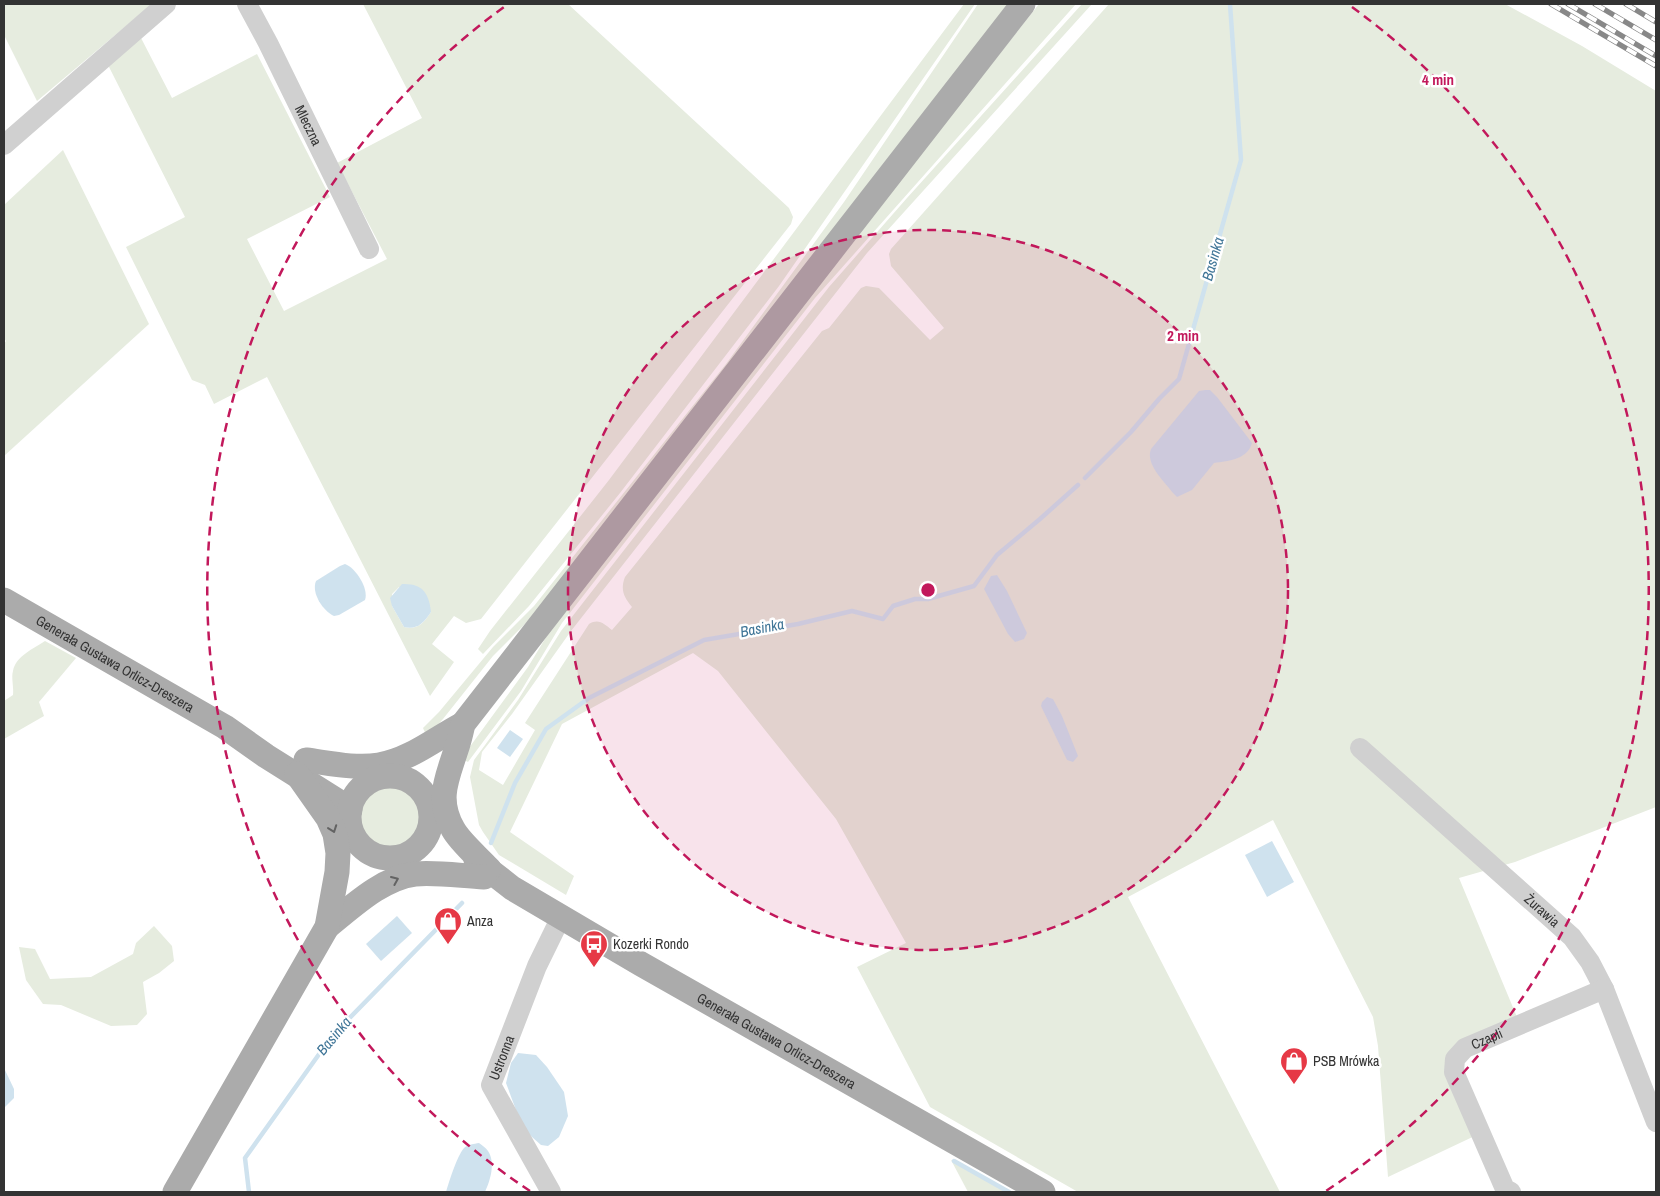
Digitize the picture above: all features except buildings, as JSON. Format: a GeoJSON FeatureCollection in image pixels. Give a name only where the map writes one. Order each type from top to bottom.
{"type":"FeatureCollection","features":[{"type":"Feature","properties":{"kind":"main road"},"geometry":{"type":"LineString","coordinates":[[430,812],[424,794],[418,786],[399,777],[386,776],[374,780],[363,787],[354,798],[350,810],[352,831],[356,840],[363,848],[373,855],[384,858],[408,855],[419,848],[428,835],[430,812],[428,790],[454,736],[1023,4]]}},
{"type":"Feature","properties":{"kind":"main road","name":"Generała Gustawa Orlicz-Dreszera"},"geometry":{"type":"LineString","coordinates":[[4,600],[225,726],[273,743],[350,810]]}},
{"type":"Feature","properties":{"kind":"main road"},"geometry":{"type":"LineString","coordinates":[[332,917],[338,853],[335,834],[301,767],[380,765],[398,760],[422,748],[454,736]]}},
{"type":"Feature","properties":{"kind":"main road"},"geometry":{"type":"LineString","coordinates":[[399,777],[407,774],[454,736]]}},
{"type":"Feature","properties":{"kind":"main road"},"geometry":{"type":"LineString","coordinates":[[454,736],[446,779],[444,803],[447,816],[453,830],[486,873]]}},
{"type":"Feature","properties":{"kind":"main road","name":"Generała Gustawa Orlicz-Dreszera"},"geometry":{"type":"LineString","coordinates":[[301,767],[353,786],[363,787]]}},
{"type":"Feature","properties":{"kind":"main road","name":"Generała Gustawa Orlicz-Dreszera"},"geometry":{"type":"LineString","coordinates":[[430,812],[436,828],[486,873]]}},
{"type":"Feature","properties":{"kind":"main road"},"geometry":{"type":"LineString","coordinates":[[175,1192],[332,917],[354,861],[357,851],[356,840]]}},
{"type":"Feature","properties":{"kind":"main road","name":"Generała Gustawa Orlicz-Dreszera"},"geometry":{"type":"LineString","coordinates":[[419,848],[486,873],[641,964],[1043,1192]]}},
{"type":"Feature","properties":{"kind":"main road"},"geometry":{"type":"LineString","coordinates":[[332,917],[382,865],[395,858]]}},
{"type":"Feature","properties":{"kind":"main road"},"geometry":{"type":"LineString","coordinates":[[332,917],[371,892],[396,879],[412,874],[486,873]]}},
{"type":"Feature","properties":{"kind":"street"},"geometry":{"type":"LineString","coordinates":[[4,145],[166,4]]}},
{"type":"Feature","properties":{"kind":"street","name":"Mleczna"},"geometry":{"type":"LineString","coordinates":[[247,4],[369,249]]}},
{"type":"Feature","properties":{"kind":"street","name":"Żurawia"},"geometry":{"type":"LineString","coordinates":[[1360,748],[1572,938],[1590,962],[1604,989],[1655,1117]]}},
{"type":"Feature","properties":{"kind":"street","name":"Ustronna"},"geometry":{"type":"LineString","coordinates":[[551,1192],[491,1086],[537,966],[561,917]]}},
{"type":"Feature","properties":{"kind":"street","name":"Czapli"},"geometry":{"type":"LineString","coordinates":[[1510,1192],[1505,1189],[1454,1072],[1454,1059],[1465,1048],[1604,989]]}},
{"type":"Feature","properties":{"kind":"shaded area"},"geometry":{"type":"Polygon","coordinates":[[[4,4],[152,4],[37,101],[4,35],[4,4]]]}},
{"type":"Feature","properties":{"kind":"shaded area"},"geometry":{"type":"Polygon","coordinates":[[[363,4],[568,4],[789,208],[793,217],[791,224],[481,619],[466,623],[454,616],[432,644],[454,662],[430,696],[267,377],[214,404],[205,385],[192,380],[126,247],[185,217],[108,65],[140,36],[172,98],[257,54],[330,197],[247,239],[284,311],[387,259],[337,163],[422,118],[363,4]],[[399,587],[392,594],[392,606],[404,627],[409,628],[420,625],[431,612],[399,587]]]}},
{"type":"Feature","properties":{"kind":"shaded area"},"geometry":{"type":"Polygon","coordinates":[[[964,4],[975,4],[779,286],[620,493],[529,606],[483,654],[478,649],[490,631],[609,480],[964,4]]]}},
{"type":"Feature","properties":{"kind":"shaded area"},"geometry":{"type":"Polygon","coordinates":[[[978,4],[1012,4],[536,613],[493,656],[427,737],[423,728],[439,712],[493,647],[534,606],[726,364],[844,202],[978,4]]]}},
{"type":"Feature","properties":{"kind":"shaded area"},"geometry":{"type":"Polygon","coordinates":[[[1039,4],[1076,4],[815,298],[562,623],[521,691],[468,762],[464,760],[466,752],[528,667],[551,629],[1039,4]]]}},
{"type":"Feature","properties":{"kind":"shaded area"},"geometry":{"type":"Polygon","coordinates":[[[1082,4],[1092,4],[867,253],[571,631],[512,714],[482,752],[479,770],[503,785],[535,730],[525,723],[589,624],[599,622],[612,630],[632,607],[624,593],[625,577],[822,331],[829,328],[861,288],[866,286],[879,288],[930,340],[944,328],[891,266],[889,254],[891,249],[1109,4],[1505,4],[1582,46],[1656,91],[1656,807],[1515,862],[1459,878],[1522,1029],[1455,1059],[1481,1133],[1388,1177],[1378,1046],[1373,1017],[1273,820],[1128,897],[1280,1192],[1078,1192],[930,1107],[857,967],[906,943],[836,819],[718,671],[693,653],[562,724],[510,832],[574,876],[566,895],[499,855],[479,825],[470,777],[474,760],[518,700],[561,631],[829,287],[1082,4]]]}},
{"type":"Feature","properties":{"kind":"shaded area"},"geometry":{"type":"Polygon","coordinates":[[[63,150],[149,324],[4,456],[4,344],[6,341],[4,338],[4,205],[63,150]]]}},
{"type":"Feature","properties":{"kind":"shaded area"},"geometry":{"type":"Polygon","coordinates":[[[45,641],[76,658],[39,702],[44,716],[4,739],[4,701],[13,695],[12,676],[15,666],[21,657],[45,641]]]}},
{"type":"Feature","properties":{"kind":"shaded area"},"geometry":{"type":"Polygon","coordinates":[[[384,788],[396,788],[407,793],[415,801],[420,812],[418,830],[407,843],[396,848],[384,848],[373,843],[365,835],[360,824],[360,812],[365,801],[373,793],[384,788]]]}},
{"type":"Feature","properties":{"kind":"shaded area"},"geometry":{"type":"Polygon","coordinates":[[[154,926],[172,946],[174,961],[159,973],[143,982],[147,1014],[137,1025],[111,1026],[61,1005],[43,1004],[26,980],[19,947],[35,949],[50,979],[91,977],[133,954],[136,943],[154,926]]]}},
{"type":"Feature","properties":{"kind":"shaded area"},"geometry":{"type":"Polygon","coordinates":[[[951,1160],[954,1161],[1009,1192],[968,1192],[951,1160]]]}},
{"type":"Feature","properties":{"kind":"water"},"geometry":{"type":"Polygon","coordinates":[[[1210,390],[1217,397],[1252,443],[1242,456],[1214,463],[1192,490],[1177,497],[1153,466],[1150,455],[1151,449],[1199,391],[1210,390]]]}},
{"type":"Feature","properties":{"kind":"water"},"geometry":{"type":"Polygon","coordinates":[[[345,564],[361,579],[366,595],[365,600],[334,616],[319,601],[315,591],[316,581],[345,564]]]}},
{"type":"Feature","properties":{"kind":"water"},"geometry":{"type":"Polygon","coordinates":[[[997,575],[1007,591],[1027,633],[1024,639],[1015,642],[1008,634],[984,589],[991,576],[997,575]]]}},
{"type":"Feature","properties":{"kind":"water"},"geometry":{"type":"Polygon","coordinates":[[[402,584],[415,585],[424,591],[429,600],[431,612],[423,622],[409,628],[404,627],[392,606],[390,598],[402,584]]]}},
{"type":"Feature","properties":{"kind":"water"},"geometry":{"type":"Polygon","coordinates":[[[1047,697],[1053,699],[1062,716],[1078,756],[1073,762],[1067,760],[1041,706],[1047,697]]]}},
{"type":"Feature","properties":{"kind":"water"},"geometry":{"type":"Polygon","coordinates":[[[510,730],[523,739],[510,757],[497,748],[510,730]]]}},
{"type":"Feature","properties":{"kind":"water"},"geometry":{"type":"Polygon","coordinates":[[[1272,841],[1294,882],[1267,897],[1245,855],[1272,841]]]}},
{"type":"Feature","properties":{"kind":"water"},"geometry":{"type":"Polygon","coordinates":[[[397,916],[412,933],[381,961],[366,944],[397,916]]]}},
{"type":"Feature","properties":{"kind":"water"},"geometry":{"type":"Polygon","coordinates":[[[518,1053],[536,1055],[547,1067],[564,1092],[568,1116],[559,1137],[548,1146],[541,1145],[523,1129],[506,1083],[511,1063],[518,1053]]]}},
{"type":"Feature","properties":{"kind":"water"},"geometry":{"type":"Polygon","coordinates":[[[4,1068],[14,1089],[14,1098],[4,1108],[4,1068]]]}},
{"type":"Feature","properties":{"kind":"water"},"geometry":{"type":"Polygon","coordinates":[[[479,1143],[488,1151],[492,1161],[490,1177],[485,1192],[446,1192],[453,1169],[461,1152],[471,1144],[479,1143]]]}},
{"type":"Feature","properties":{"kind":"waterway","name":"Basinka"},"geometry":{"type":"LineString","coordinates":[[1085,478],[1131,432],[1179,379],[1241,160],[1230,4]]}},
{"type":"Feature","properties":{"kind":"waterway","name":"Basinka"},"geometry":{"type":"LineString","coordinates":[[491,843],[515,783],[546,729],[589,698],[704,640],[798,624],[852,611],[883,619],[893,606],[915,599],[928,599],[974,586],[997,555],[1078,485]]}},
{"type":"Feature","properties":{"kind":"waterway","name":"Basinka"},"geometry":{"type":"LineString","coordinates":[[249,1192],[245,1158],[332,1036],[462,903]]}},
{"type":"Feature","properties":{"kind":"waterway"},"geometry":{"type":"LineString","coordinates":[[954,1161],[1009,1192]]}},
{"type":"Feature","properties":{"kind":"railway"},"geometry":{"type":"LineString","coordinates":[[1551,4],[1656,66]]}},
{"type":"Feature","properties":{"kind":"railway"},"geometry":{"type":"LineString","coordinates":[[1568,4],[1656,56]]}},
{"type":"Feature","properties":{"kind":"railway"},"geometry":{"type":"LineString","coordinates":[[1595,4],[1656,40]]}},
{"type":"Feature","properties":{"kind":"railway"},"geometry":{"type":"LineString","coordinates":[[1626,4],[1656,22]]}},
{"type":"Feature","properties":{"kind":"place","name":"Anza"},"geometry":{"type":"Point","coordinates":[448,945]}},
{"type":"Feature","properties":{"kind":"place","name":"Kozerki Rondo"},"geometry":{"type":"Point","coordinates":[594,968]}},
{"type":"Feature","properties":{"kind":"place","name":"PSB Mrówka"},"geometry":{"type":"Point","coordinates":[1294,1085]}}]}
